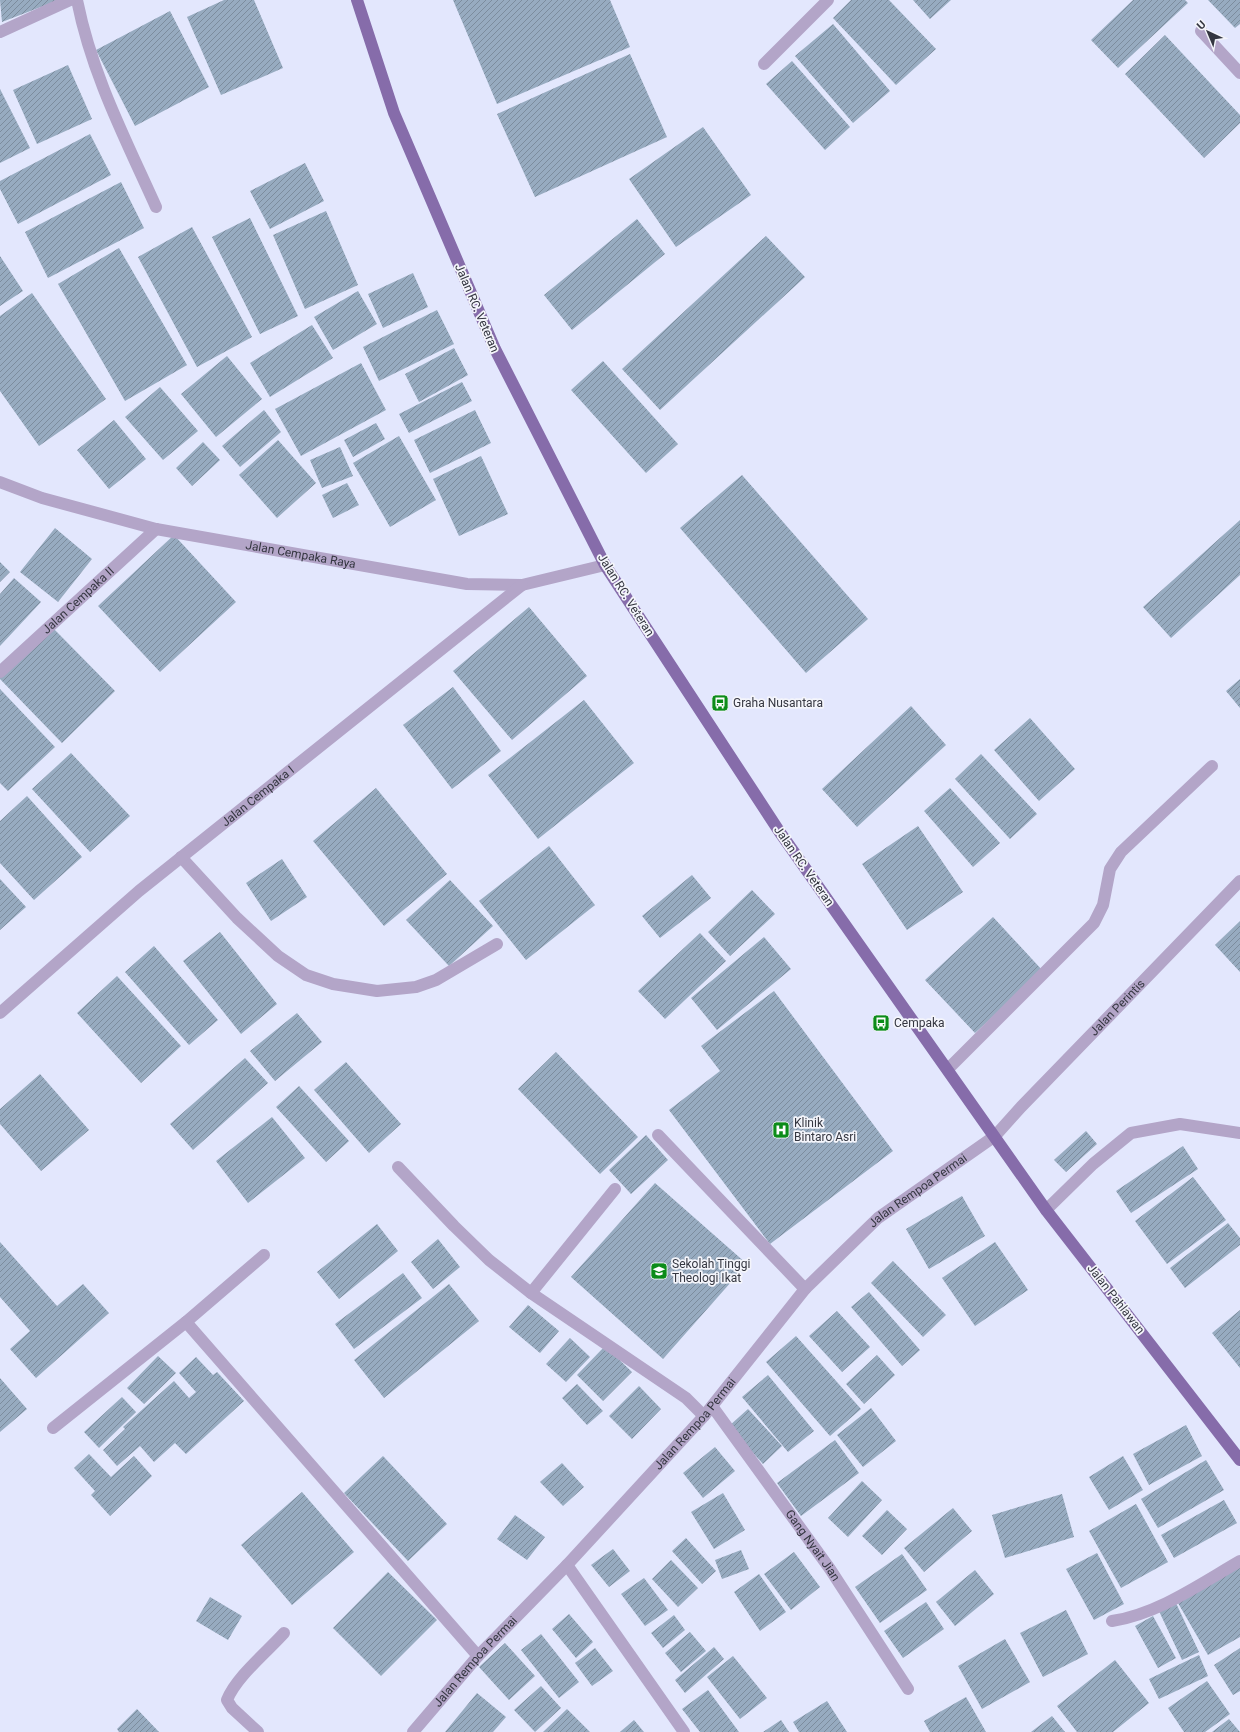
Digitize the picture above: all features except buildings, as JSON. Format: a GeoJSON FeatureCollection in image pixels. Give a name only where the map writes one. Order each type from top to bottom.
{"type":"FeatureCollection","features":[{"type":"Feature","properties":{"kind":"main road","name":"Jalan RC. Veteran"},"geometry":{"type":"LineString","coordinates":[[357,0],[394,113],[494,349],[605,565],[779,831],[995,1136]]}},
{"type":"Feature","properties":{"kind":"main road","name":"Jalan Pahlawan"},"geometry":{"type":"LineString","coordinates":[[995,1136],[1046,1210],[1239,1456]]}},
{"type":"Feature","properties":{"kind":"street"},"geometry":{"type":"LineString","coordinates":[[0,32],[70,0]]}},
{"type":"Feature","properties":{"kind":"street"},"geometry":{"type":"LineString","coordinates":[[78,0],[91,57],[106,97],[156,208]]}},
{"type":"Feature","properties":{"kind":"street"},"geometry":{"type":"LineString","coordinates":[[764,64],[828,0]]}},
{"type":"Feature","properties":{"kind":"street"},"geometry":{"type":"LineString","coordinates":[[1201,31],[1240,73]]}},
{"type":"Feature","properties":{"kind":"street","name":"Jalan Cempaka Raya"},"geometry":{"type":"LineString","coordinates":[[0,482],[42,498],[156,529],[467,584],[522,585],[605,565]]}},
{"type":"Feature","properties":{"kind":"street","name":"Jalan Cempaka II"},"geometry":{"type":"LineString","coordinates":[[0,672],[156,529]]}},
{"type":"Feature","properties":{"kind":"street","name":"Jalan Cempaka I"},"geometry":{"type":"LineString","coordinates":[[0,1014],[181,857],[522,585]]}},
{"type":"Feature","properties":{"kind":"street"},"geometry":{"type":"LineString","coordinates":[[948,1069],[999,1020],[1094,922],[1103,905],[1110,869],[1121,852],[1212,766]]}},
{"type":"Feature","properties":{"kind":"street"},"geometry":{"type":"LineString","coordinates":[[181,857],[237,918],[278,956],[306,975],[333,984],[377,991],[416,987],[436,980],[497,944]]}},
{"type":"Feature","properties":{"kind":"street","name":"Jalan Perintis"},"geometry":{"type":"LineString","coordinates":[[995,1136],[1021,1107],[1240,881]]}},
{"type":"Feature","properties":{"kind":"street"},"geometry":{"type":"LineString","coordinates":[[1046,1210],[1093,1164],[1131,1133],[1180,1124],[1240,1133]]}},
{"type":"Feature","properties":{"kind":"street"},"geometry":{"type":"LineString","coordinates":[[658,1135],[805,1289]]}},
{"type":"Feature","properties":{"kind":"street","name":"Jalan Rempoa Permai"},"geometry":{"type":"LineString","coordinates":[[412,1732],[478,1656],[567,1565],[704,1416],[805,1289],[878,1218],[995,1136]]}},
{"type":"Feature","properties":{"kind":"street"},"geometry":{"type":"LineString","coordinates":[[398,1167],[489,1260],[531,1293],[686,1398],[704,1416]]}},
{"type":"Feature","properties":{"kind":"street"},"geometry":{"type":"LineString","coordinates":[[531,1293],[615,1189]]}},
{"type":"Feature","properties":{"kind":"street"},"geometry":{"type":"LineString","coordinates":[[53,1428],[186,1322],[264,1255]]}},
{"type":"Feature","properties":{"kind":"street"},"geometry":{"type":"LineString","coordinates":[[186,1322],[478,1656]]}},
{"type":"Feature","properties":{"kind":"street","name":"Gang Nyait Jian"},"geometry":{"type":"LineString","coordinates":[[712,1406],[830,1569],[908,1689]]}},
{"type":"Feature","properties":{"kind":"street"},"geometry":{"type":"LineString","coordinates":[[1112,1621],[1138,1616],[1163,1604],[1240,1561]]}},
{"type":"Feature","properties":{"kind":"street"},"geometry":{"type":"LineString","coordinates":[[567,1565],[684,1732]]}},
{"type":"Feature","properties":{"kind":"street"},"geometry":{"type":"LineString","coordinates":[[258,1732],[232,1708],[227,1700],[241,1679],[284,1633]]}},
{"type":"Feature","properties":{"kind":"place","name":"Graha Nusantara"},"geometry":{"type":"Point","coordinates":[720,703]}},
{"type":"Feature","properties":{"kind":"place","name":"Cempaka"},"geometry":{"type":"Point","coordinates":[881,1023]}},
{"type":"Feature","properties":{"kind":"place","name":"Klinik Bintaro Asri"},"geometry":{"type":"Point","coordinates":[781,1130]}},
{"type":"Feature","properties":{"kind":"place","name":"Sekolah Tinggi Theologi Ikat"},"geometry":{"type":"Point","coordinates":[659,1271]}}]}
